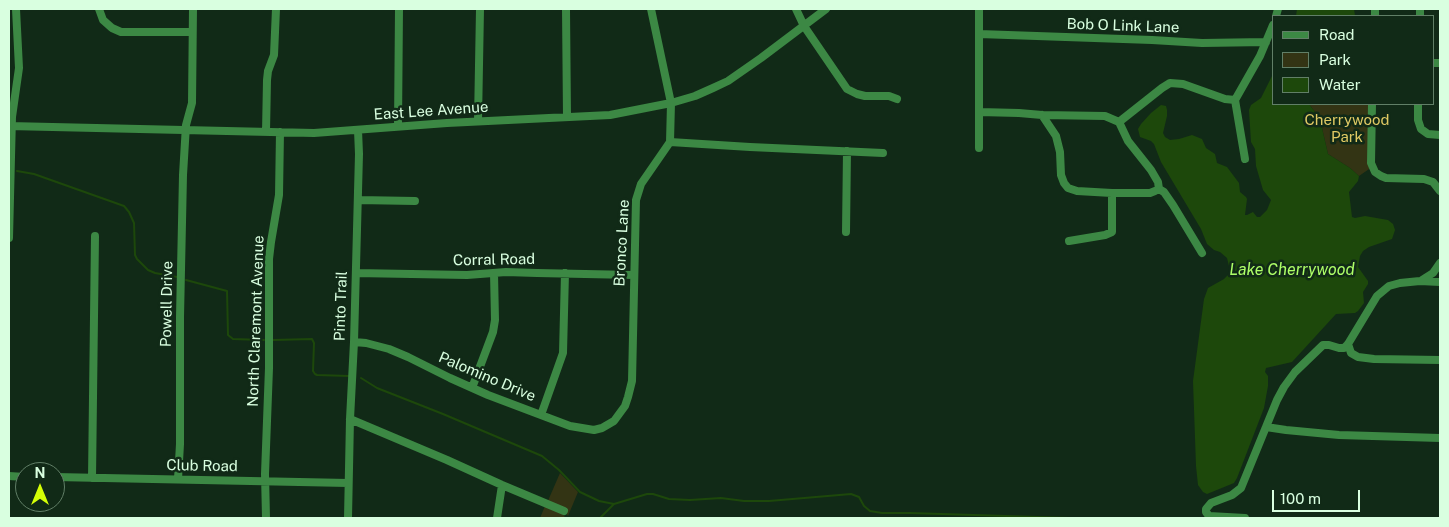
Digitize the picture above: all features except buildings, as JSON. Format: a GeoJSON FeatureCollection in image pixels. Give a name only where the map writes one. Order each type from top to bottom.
{"type":"FeatureCollection","features":[{"type":"Feature","properties":{"kind":"street"},"geometry":{"type":"LineString","coordinates":[[9,238],[10,126],[20,68],[16,9]]}},
{"type":"Feature","properties":{"kind":"street"},"geometry":{"type":"LineString","coordinates":[[99,9],[103,20],[112,28],[121,32],[192,32]]}},
{"type":"Feature","properties":{"kind":"street","name":"Powell Drive"},"geometry":{"type":"LineString","coordinates":[[178,479],[182,248],[186,129],[192,102],[193,9]]}},
{"type":"Feature","properties":{"kind":"street"},"geometry":{"type":"LineString","coordinates":[[266,132],[267,80],[274,55],[276,9]]}},
{"type":"Feature","properties":{"kind":"street"},"geometry":{"type":"LineString","coordinates":[[398,126],[399,9]]}},
{"type":"Feature","properties":{"kind":"street"},"geometry":{"type":"LineString","coordinates":[[478,121],[480,9]]}},
{"type":"Feature","properties":{"kind":"street"},"geometry":{"type":"LineString","coordinates":[[566,9],[567,117]]}},
{"type":"Feature","properties":{"kind":"street"},"geometry":{"type":"LineString","coordinates":[[651,9],[671,103],[670,142],[883,153]]}},
{"type":"Feature","properties":{"kind":"street"},"geometry":{"type":"LineString","coordinates":[[796,9],[804,26],[847,89],[865,96],[889,96],[897,99]]}},
{"type":"Feature","properties":{"kind":"street","name":"East Lee Avenue"},"geometry":{"type":"LineString","coordinates":[[10,126],[314,133],[478,121],[610,115],[671,103],[695,96],[728,81],[826,9]]}},
{"type":"Feature","properties":{"kind":"street"},"geometry":{"type":"LineString","coordinates":[[979,9],[979,148]]}},
{"type":"Feature","properties":{"kind":"street"},"geometry":{"type":"LineString","coordinates":[[1245,159],[1236,100],[1272,27]]}},
{"type":"Feature","properties":{"kind":"street","name":"Bob O Link Lane"},"geometry":{"type":"LineString","coordinates":[[979,34],[1202,43],[1266,42]]}},
{"type":"Feature","properties":{"kind":"street"},"geometry":{"type":"LineString","coordinates":[[1119,122],[1170,83],[1183,84],[1224,100],[1236,100]]}},
{"type":"Feature","properties":{"kind":"street"},"geometry":{"type":"LineString","coordinates":[[1372,105],[1371,163],[1375,172],[1386,178],[1420,178],[1433,182],[1439,188]]}},
{"type":"Feature","properties":{"kind":"street"},"geometry":{"type":"LineString","coordinates":[[1418,105],[1418,120],[1421,129],[1428,134],[1439,135]]}},
{"type":"Feature","properties":{"kind":"street"},"geometry":{"type":"LineString","coordinates":[[979,112],[1105,116],[1119,122],[1128,141],[1158,182],[1158,189]]}},
{"type":"Feature","properties":{"kind":"street"},"geometry":{"type":"LineString","coordinates":[[1042,115],[1056,136],[1060,152],[1061,175],[1068,188],[1077,191],[1112,193],[1150,193],[1158,189]]}},
{"type":"Feature","properties":{"kind":"street","name":"Pinto Trail"},"geometry":{"type":"LineString","coordinates":[[348,518],[358,200],[358,130]]}},
{"type":"Feature","properties":{"kind":"street","name":"North Claremont Avenue"},"geometry":{"type":"LineString","coordinates":[[266,518],[269,259],[270,242],[279,196],[280,132]]}},
{"type":"Feature","properties":{"kind":"street","name":"Bronco Lane"},"geometry":{"type":"LineString","coordinates":[[610,424],[624,406],[631,387],[635,206],[638,191],[670,142]]}},
{"type":"Feature","properties":{"kind":"street"},"geometry":{"type":"LineString","coordinates":[[846,232],[847,152]]}},
{"type":"Feature","properties":{"kind":"street"},"geometry":{"type":"LineString","coordinates":[[1158,189],[1164,192],[1173,204],[1202,254]]}},
{"type":"Feature","properties":{"kind":"street"},"geometry":{"type":"LineString","coordinates":[[1070,242],[1112,232],[1112,193]]}},
{"type":"Feature","properties":{"kind":"street"},"geometry":{"type":"LineString","coordinates":[[358,200],[414,201]]}},
{"type":"Feature","properties":{"kind":"street"},"geometry":{"type":"LineString","coordinates":[[92,478],[95,236]]}},
{"type":"Feature","properties":{"kind":"street"},"geometry":{"type":"LineString","coordinates":[[1420,281],[1433,273],[1440,263]]}},
{"type":"Feature","properties":{"kind":"street","name":"Corral Road"},"geometry":{"type":"LineString","coordinates":[[356,273],[633,275]]}},
{"type":"Feature","properties":{"kind":"street"},"geometry":{"type":"LineString","coordinates":[[472,388],[493,332],[495,312],[494,273]]}},
{"type":"Feature","properties":{"kind":"street"},"geometry":{"type":"LineString","coordinates":[[541,415],[563,353],[565,274]]}},
{"type":"Feature","properties":{"kind":"street"},"geometry":{"type":"LineString","coordinates":[[1245,518],[1209,516],[1206,509],[1211,503],[1232,495],[1241,488],[1274,407],[1284,387],[1300,366],[1323,345],[1344,348],[1377,296],[1392,285],[1420,281],[1440,282]]}},
{"type":"Feature","properties":{"kind":"street","name":"Palomino Drive"},"geometry":{"type":"LineString","coordinates":[[354,342],[366,342],[389,349],[472,388],[570,426],[589,430],[602,428],[610,424]]}},
{"type":"Feature","properties":{"kind":"street"},"geometry":{"type":"LineString","coordinates":[[1348,344],[1351,353],[1358,357],[1440,360]]}},
{"type":"Feature","properties":{"kind":"street"},"geometry":{"type":"LineString","coordinates":[[350,420],[448,460],[564,511]]}},
{"type":"Feature","properties":{"kind":"street"},"geometry":{"type":"LineString","coordinates":[[1266,427],[1339,435],[1440,438]]}},
{"type":"Feature","properties":{"kind":"street","name":"Club Road"},"geometry":{"type":"LineString","coordinates":[[65,477],[348,483]]}},
{"type":"Feature","properties":{"kind":"street"},"geometry":{"type":"LineString","coordinates":[[496,518],[502,485]]}},
{"type":"Feature","properties":{"kind":"green space","name":"Cherrywood Park"},"geometry":{"type":"Polygon","coordinates":[[[1310,105],[1372,105],[1372,167],[1359,176],[1328,154],[1322,128],[1310,105]]]}},
{"type":"Feature","properties":{"kind":"green space"},"geometry":{"type":"Polygon","coordinates":[[[560,473],[578,492],[568,516],[564,509],[547,503],[560,473]]]}},
{"type":"Feature","properties":{"kind":"green space"},"geometry":{"type":"Polygon","coordinates":[[[545,506],[563,513],[565,518],[540,518],[545,506]]]}},
{"type":"Feature","properties":{"kind":"water"},"geometry":{"type":"Polygon","coordinates":[[[1297,9],[1354,9],[1355,15],[1296,15],[1297,9]]]}},
{"type":"Feature","properties":{"kind":"water","name":"Lake Cherrywood"},"geometry":{"type":"Polygon","coordinates":[[[1272,76],[1272,105],[1310,105],[1322,128],[1328,154],[1359,176],[1358,181],[1349,192],[1352,217],[1365,216],[1388,220],[1393,224],[1395,230],[1392,239],[1369,247],[1360,256],[1358,267],[1368,281],[1368,284],[1363,292],[1364,303],[1358,311],[1355,313],[1336,314],[1292,362],[1266,368],[1268,386],[1264,408],[1237,478],[1234,483],[1207,494],[1198,485],[1193,381],[1204,299],[1208,288],[1228,275],[1229,266],[1227,258],[1207,244],[1201,229],[1161,162],[1154,144],[1140,137],[1138,129],[1151,113],[1161,105],[1166,106],[1167,116],[1163,133],[1165,137],[1170,140],[1192,135],[1202,139],[1206,148],[1215,154],[1217,163],[1227,167],[1239,183],[1240,192],[1247,199],[1245,215],[1253,212],[1257,217],[1260,217],[1267,210],[1271,200],[1263,190],[1256,166],[1255,149],[1251,142],[1249,110],[1251,105],[1261,98],[1272,76]]]}},
{"type":"Feature","properties":{"kind":"waterway"},"geometry":{"type":"LineString","coordinates":[[17,171],[34,174],[124,206],[134,223],[135,255],[137,259],[148,270],[177,277]]}},
{"type":"Feature","properties":{"kind":"waterway"},"geometry":{"type":"LineString","coordinates":[[186,280],[227,291],[228,335],[233,339],[264,340]]}},
{"type":"Feature","properties":{"kind":"waterway"},"geometry":{"type":"LineString","coordinates":[[273,340],[312,339],[314,343],[313,371],[315,374],[349,376]]}},
{"type":"Feature","properties":{"kind":"waterway"},"geometry":{"type":"LineString","coordinates":[[361,378],[377,388],[542,456],[559,470],[580,492],[599,501],[614,504]]}},
{"type":"Feature","properties":{"kind":"waterway"},"geometry":{"type":"LineString","coordinates":[[600,518],[614,504],[647,494],[669,499],[721,498],[744,501],[769,501],[851,494],[859,497],[864,506],[870,511],[882,513],[1070,518]]}}]}
